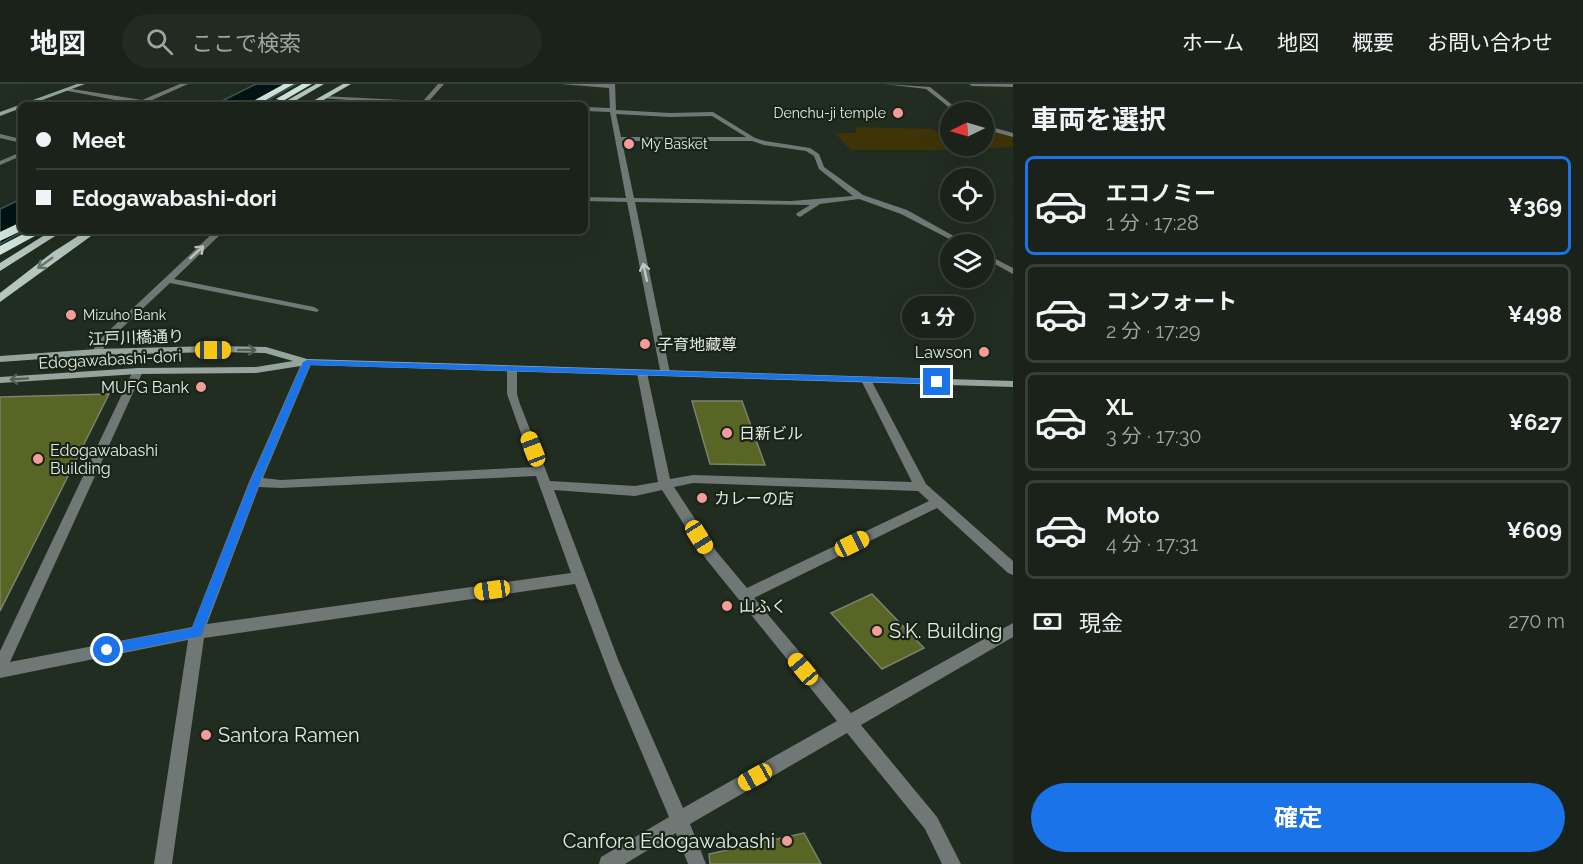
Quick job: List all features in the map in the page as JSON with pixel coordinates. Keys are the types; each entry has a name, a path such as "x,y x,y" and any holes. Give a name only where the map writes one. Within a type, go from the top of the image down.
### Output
{"highway":[{"path":"256,102 290,84"},
{"path":"275,102 308,84"},
{"path":"0,237 18,228"},
{"path":"0,251 32,234"}],"main road":[{"path":"288,102 321,84"},
{"path":"315,102 348,84"},
{"path":"0,268 53,234"},
{"path":"0,299 41,266 89,234"}],"street":[{"path":"33,102 82,84"},
{"path":"66,90 143,102 185,84"},
{"path":"427,102 441,84"},
{"path":"564,84 612,85 613,111 629,199 665,373"},
{"path":"972,84 1013,85"},
{"path":"888,85 927,86 946,102"},
{"path":"888,85 894,94"},
{"path":"322,98 391,102"},
{"path":"0,114 18,107"},
{"path":"588,109 670,115 713,114 753,139 764,143 808,149 818,155 821,168 860,197 904,212 945,234"},
{"path":"994,130 1013,135"},
{"path":"0,136 18,140"},
{"path":"618,139 753,139"},
{"path":"0,163 18,155"},
{"path":"588,199 818,202 860,197"},
{"path":"800,215 818,202"},
{"path":"97,352 102,342 217,234"},
{"path":"994,261 1013,271"},
{"path":"167,280 314,310"},
{"name":"江戸川橋通り","path":"0,359 97,352 266,350 307,362"},
{"path":"163,864 197,632 255,482 307,362"},
{"name":"Edogawabashi-dori","path":"0,380 138,371 256,370 307,362 1013,384"},
{"path":"512,369 512,394 579,578 612,663 680,819 697,864"},
{"path":"0,669 138,371"},
{"path":"642,373 665,484 711,555 931,823 952,864"},
{"path":"866,380 921,487 1013,569"},
{"path":"255,482 281,484 543,478 635,491 693,479 921,487"},
{"path":"744,596 937,503"},
{"path":"0,669 197,632 579,578"},
{"path":"608,864 680,819 1013,629"}],"shaded area":[{"path":"256,84 296,84 264,102 220,102"},
{"path":"855,127 933,129 940,132 940,150 851,150 835,133 857,133"},
{"path":"994,132 1013,137 1013,147 994,148"},
{"path":"18,200 18,234 0,244 0,209"}],"building":[{"name":"Edogawabashi Building","path":"109,394 46,520 0,611 0,397"},
{"name":"日新ビル","path":"692,401 742,401 765,465 710,464"},
{"name":"S.K. Building","path":"872,594 924,648 882,669 831,613"},
{"name":"Canfora Edogawabashi","path":"804,833 821,864 710,864 709,854"}],"place":[{"name":"Denchu-ji temple","path":"898,113"},
{"name":"My Basket","path":"629,144"},
{"name":"Mizuho Bank","path":"71,315"},
{"name":"子育地藏尊","path":"645,344"},
{"name":"Lawson","path":"984,352"},
{"name":"MUFG Bank","path":"201,387"},
{"name":"日新ビル","path":"727,433"},
{"name":"Edogawabashi Building","path":"38,459"},
{"name":"カレーの店","path":"702,498"},
{"name":"山ふく","path":"727,606"},
{"name":"S.K. Building","path":"877,631"},
{"name":"Santora Ramen","path":"206,735"},
{"name":"Canfora Edogawabashi","path":"787,841"}],"route":[{"path":"107,650 197,632 255,482 307,362 937,382"}]}
